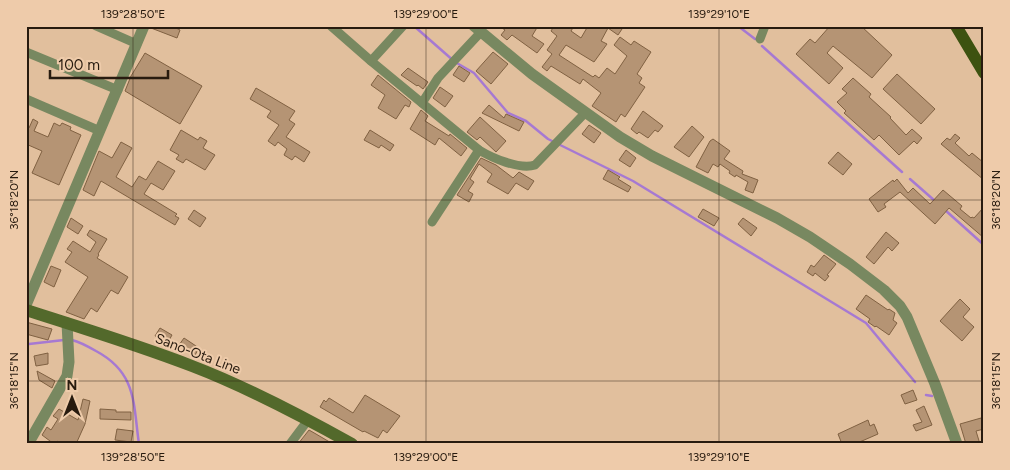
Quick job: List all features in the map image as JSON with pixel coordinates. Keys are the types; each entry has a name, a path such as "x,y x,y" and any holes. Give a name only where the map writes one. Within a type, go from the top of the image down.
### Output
{"main road":[{"path":"956,26 984,73"},
{"name":"Sano-Ota Line","path":"26,310 67,327 192,366 238,385 352,444"}],"street":[{"path":"96,26 137,44"},
{"path":"26,305 144,26"},
{"path":"332,26 371,61 479,150 493,158 528,167 535,165 585,113"},
{"path":"371,61 404,26"},
{"path":"760,39 766,26"},
{"path":"422,103 438,78 478,29 532,74 620,137 652,156 810,237 884,290 907,317 929,368 957,444"},
{"path":"26,52 118,90"},
{"path":"26,99 100,131"},
{"path":"432,222 479,150"},
{"path":"28,444 67,376 69,362 67,327"},
{"path":"290,444 308,420"}],"building":[{"path":"151,26 172,26 180,30 177,38 151,28"},
{"path":"499,26 538,26 532,36 544,44 537,53 512,35 507,40 501,35 505,30"},
{"path":"554,26 574,26 571,31 581,38 588,26 618,26 622,29 618,35 608,28 601,41 607,44 594,62 566,45 559,55 593,77 595,75 599,78 607,68 615,74 627,56 614,45 620,37 631,45 634,41 651,52 637,74 642,78 639,83 645,87 625,117 621,114 616,122 592,106 601,93 583,79 580,84 551,66 547,71 542,67 552,54 547,50 557,36 551,31"},
{"path":"830,26 861,26 892,55 872,78 833,46 827,53 843,68 829,84 796,54 810,39 815,43"},
{"path":"493,52 508,64 491,84 476,71"},
{"path":"145,53 202,86 180,124 125,91 131,76"},
{"path":"459,66 470,73 464,82 453,75"},
{"path":"408,68 428,82 423,89 401,75"},
{"path":"897,74 935,109 921,124 883,89"},
{"path":"378,75 411,102 409,107 405,105 396,119 378,108 385,95 371,85"},
{"path":"853,78 871,94 869,97 891,117 906,135 912,129 922,138 917,144 914,141 899,155 879,135 874,140 844,113 846,111 837,102 847,93 842,89"},
{"path":"440,87 453,96 445,107 433,98"},
{"path":"256,88 295,111 289,120 295,124 286,137 310,152 304,162 295,156 292,160 284,155 287,149 278,142 275,146 268,141 279,125 267,117 271,111 250,99"},
{"path":"489,105 504,118 506,114 524,122 519,131 482,113"},
{"path":"421,110 428,116 425,121 449,136 450,134 467,148 461,156 439,138 435,145 410,129"},
{"path":"643,111 663,126 658,132 655,130 648,138 639,132 637,134 631,129"},
{"path":"480,117 506,141 496,152 480,137 477,140 467,132"},
{"path":"33,119 38,122 34,131 48,137 54,123 60,126 62,123 71,127 70,130 81,135 59,185 32,173 42,151 26,144 26,127 29,128"},
{"path":"589,125 601,133 594,143 582,134"},
{"path":"692,126 704,137 689,157 674,147"},
{"path":"181,130 198,140 200,137 207,141 203,148 215,155 205,170 186,159 183,163 176,159 179,155 170,150"},
{"path":"370,130 394,145 390,151 381,145 379,148 364,140"},
{"path":"955,134 960,138 955,143 969,156 972,153 984,163 984,180 941,144 947,138 950,140"},
{"path":"713,139 730,151 724,159 743,171 742,174 758,180 753,193 745,190 748,182 736,175 735,177 720,164 718,167 713,164 708,173 696,167 710,141"},
{"path":"121,142 132,148 116,177 132,187 139,176 146,180 158,161 175,171 163,190 151,183 144,194 177,214 175,216 179,218 175,225 101,181 94,196 83,190 99,151 112,158"},
{"path":"626,150 636,158 630,167 619,160"},
{"path":"838,152 852,164 843,175 828,163"},
{"path":"481,158 496,165 513,178 519,172 534,181 528,190 516,183 508,194 487,182 492,174 479,164 470,179 474,182 468,191 473,194 469,202 457,195"},
{"path":"608,170 620,177 618,179 631,187 628,192 603,179"},
{"path":"897,179 908,193 913,188 930,204 943,190 962,206 960,209 971,218 974,218 984,207 984,238 949,208 935,224 900,192 884,204 886,207 878,212 869,199 893,180 894,182"},
{"path":"703,209 719,218 714,226 698,217"},
{"path":"194,210 206,218 200,227 188,219"},
{"path":"71,218 83,226 78,234 67,227"},
{"path":"743,218 757,228 751,236 738,224"},
{"path":"90,230 107,239 97,258 128,277 118,294 111,290 97,312 91,308 84,319 66,312 88,277 65,262 72,252 67,249 73,241 90,252 96,242 87,235"},
{"path":"886,232 899,243 892,251 888,247 874,264 866,257"},
{"path":"824,255 836,264 827,275 829,276 825,281 815,273 813,276 807,272 811,265 814,267"},
{"path":"51,266 61,270 54,287 44,282"},
{"path":"866,295 895,313 893,320 897,323 889,335 868,322 870,319 856,309"},
{"path":"960,299 970,309 963,317 974,327 962,341 940,321"},
{"path":"26,322 52,329 48,340 26,334"},
{"path":"160,328 172,335 167,344 155,336"},
{"path":"184,338 199,348 195,355 179,345"},
{"path":"48,353 48,364 36,366 34,356"},
{"path":"37,371 55,381 52,388 39,380"},
{"path":"913,390 917,400 905,404 901,395"},
{"path":"365,395 400,416 387,433 383,430 378,438 363,432 320,407 324,400 326,402 329,398 353,413"},
{"path":"83,399 90,401 85,424 76,444 61,444 57,441 54,444 42,435 47,427 51,430 58,419 53,416 59,409 78,420"},
{"path":"924,406 932,425 916,431 913,425 922,422 916,410"},
{"path":"100,409 131,412 131,420 100,419"},
{"path":"981,418 984,429 976,431 980,444 966,444 960,424"},
{"path":"868,420 870,426 874,424 878,434 855,444 842,444 838,434"},
{"path":"117,429 133,431 131,442 115,440"},
{"path":"309,430 316,434 333,444 298,444"}],"waterway":[{"path":"414,26 455,62 474,73 508,113 526,121 548,139 633,181 866,323 915,382"},
{"path":"738,26 755,39"},
{"path":"762,46 902,172"},
{"path":"910,179 935,201"},
{"path":"945,210 984,245"},
{"path":"26,342 29,344 64,340"},
{"path":"72,340 87,346 109,360 126,379 134,402 139,444"},
{"path":"926,395 932,396"}]}
